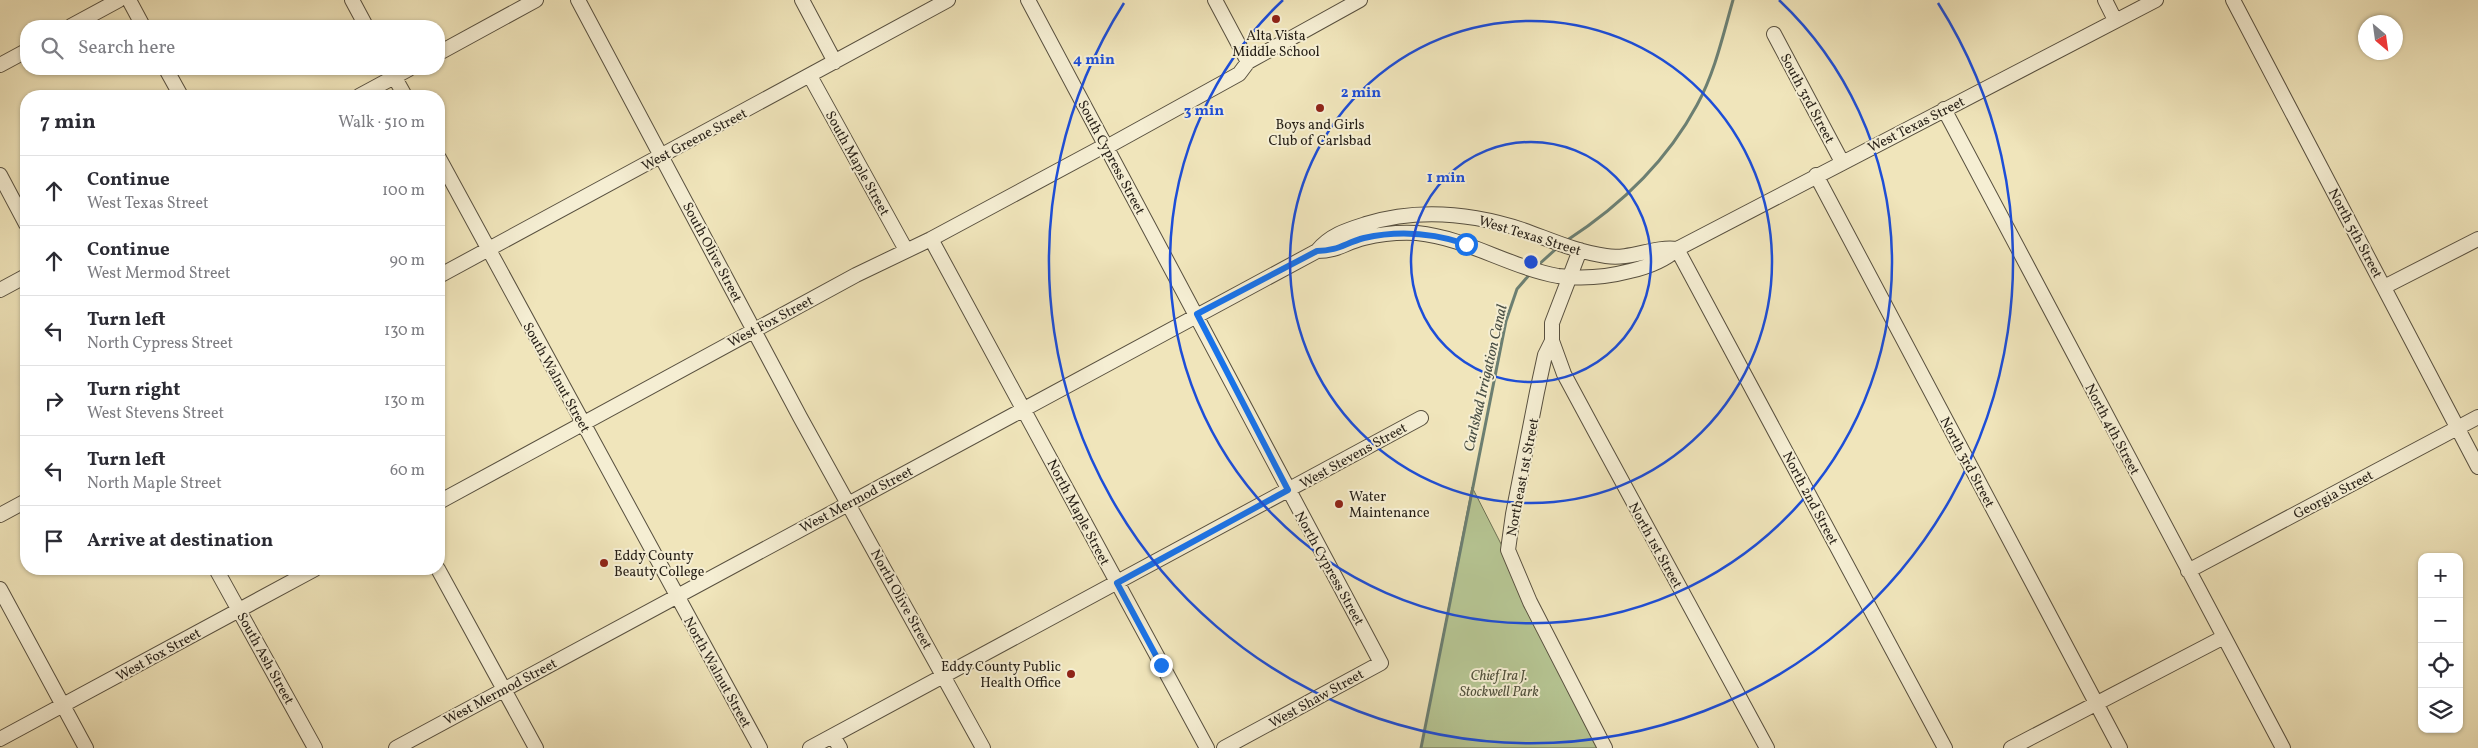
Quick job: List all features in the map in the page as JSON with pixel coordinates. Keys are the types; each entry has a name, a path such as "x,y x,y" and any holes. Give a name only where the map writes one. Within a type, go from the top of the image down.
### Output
{"street":[{"path":"82,20 119,0"},
{"path":"129,0 140,20"},
{"path":"352,0 363,20"},
{"path":"445,50 536,0"},
{"name":"South Olive Street","path":"578,0 754,330 849,503"},
{"path":"802,0 835,62"},
{"name":"West Greene Street","path":"445,273 948,0"},
{"name":"South Cypress Street","path":"1028,0 1105,147 1197,314"},
{"path":"1215,0 1248,62"},
{"name":"West Fox Street","path":"445,499 754,330 906,250 931,239 1239,74 1248,62 1360,0"},
{"path":"2105,0 2115,20"},
{"name":"West Texas Street","path":"1317,251 1332,251 1348,243 1377,236 1414,233 1453,240 1521,265 1564,276 1606,276 1635,270 1669,256 1677,248 2156,0"},
{"name":"North 5th Street","path":"2233,0 2478,467"},
{"name":"South 3rd Street","path":"1774,34 1842,162"},
{"path":"0,65 20,54"},
{"path":"169,75 178,90"},
{"path":"368,90 389,75"},
{"path":"393,75 402,90"},
{"name":"South Maple Street","path":"810,76 906,250"},
{"name":"North 4th Street","path":"1944,109 2188,571 2284,748"},
{"name":"South Walnut Street","path":"445,169 677,596"},
{"path":"0,175 20,213"},
{"name":"North 3rd Street","path":"1816,175 2120,748"},
{"name":"West Texas Street","path":"1317,251 1327,239 1357,227 1386,219 1429,214 1448,214 1492,222 1580,250 1616,257 1643,254 1665,247 1677,248"},
{"path":"2384,287 2478,238"},
{"path":"931,239 1024,408"},
{"name":"North 2nd Street","path":"1677,248 1945,748"},
{"name":"Northeast 1st Street","path":"1580,250 1564,276 1552,323 1552,340 1545,355 1537,392 1513,514 1508,550 1530,602 1605,748"},
{"name":"West Mermod Street","path":"396,748 1197,314 1317,251"},
{"path":"0,290 20,279"},
{"name":"North Cypress Street","path":"1197,314 1288,490 1381,662"},
{"name":"North 1st Street","path":"1552,340 1564,374 1766,748"},
{"name":"North Maple Street","path":"1024,408 1206,748"},
{"name":"Georgia Street","path":"2188,571 2478,417"},
{"name":"West Stevens Street","path":"810,748 836,742 943,675 1421,418"},
{"name":"North Olive Street","path":"849,503 983,748"},
{"path":"0,515 20,504"},
{"name":"South Ash Street","path":"219,575 315,748"},
{"name":"West Fox Street","path":"0,739 304,575"},
{"path":"441,575 536,748"},
{"path":"0,589 86,748"},
{"name":"North Walnut Street","path":"677,596 760,748"},
{"path":"2011,748 2224,637"},
{"name":"West Shaw Street","path":"1224,748 1381,662"}],"green space":[{"name":"Chief Ira J. Stockwell Park","path":"1472,487 1605,748 1421,748"}],"waterway":[{"name":"Carlsbad Irrigation Canal","path":"1566,241 1605,213 1640,181 1657,163 1685,125 1709,80 1733,0"},
{"name":"Carlsbad Irrigation Canal","path":"1536,267 1557,248"},
{"name":"Carlsbad Irrigation Canal","path":"1421,748 1506,321 1517,289 1530,274"}],"place":[{"name":"Alta Vista Middle School","path":"1276,19"},
{"name":"Boys and Girls Club of Carlsbad","path":"1320,108"},
{"name":"Water Maintenance","path":"1339,504"},
{"name":"Eddy County Beauty College","path":"604,563"},
{"name":"Eddy County Public Health Office","path":"1071,674"}],"route":[{"path":"1161,665 1117,583 1288,490 1197,314 1317,251 1332,251 1363,238 1414,233 1438,236 1466,244"}]}
